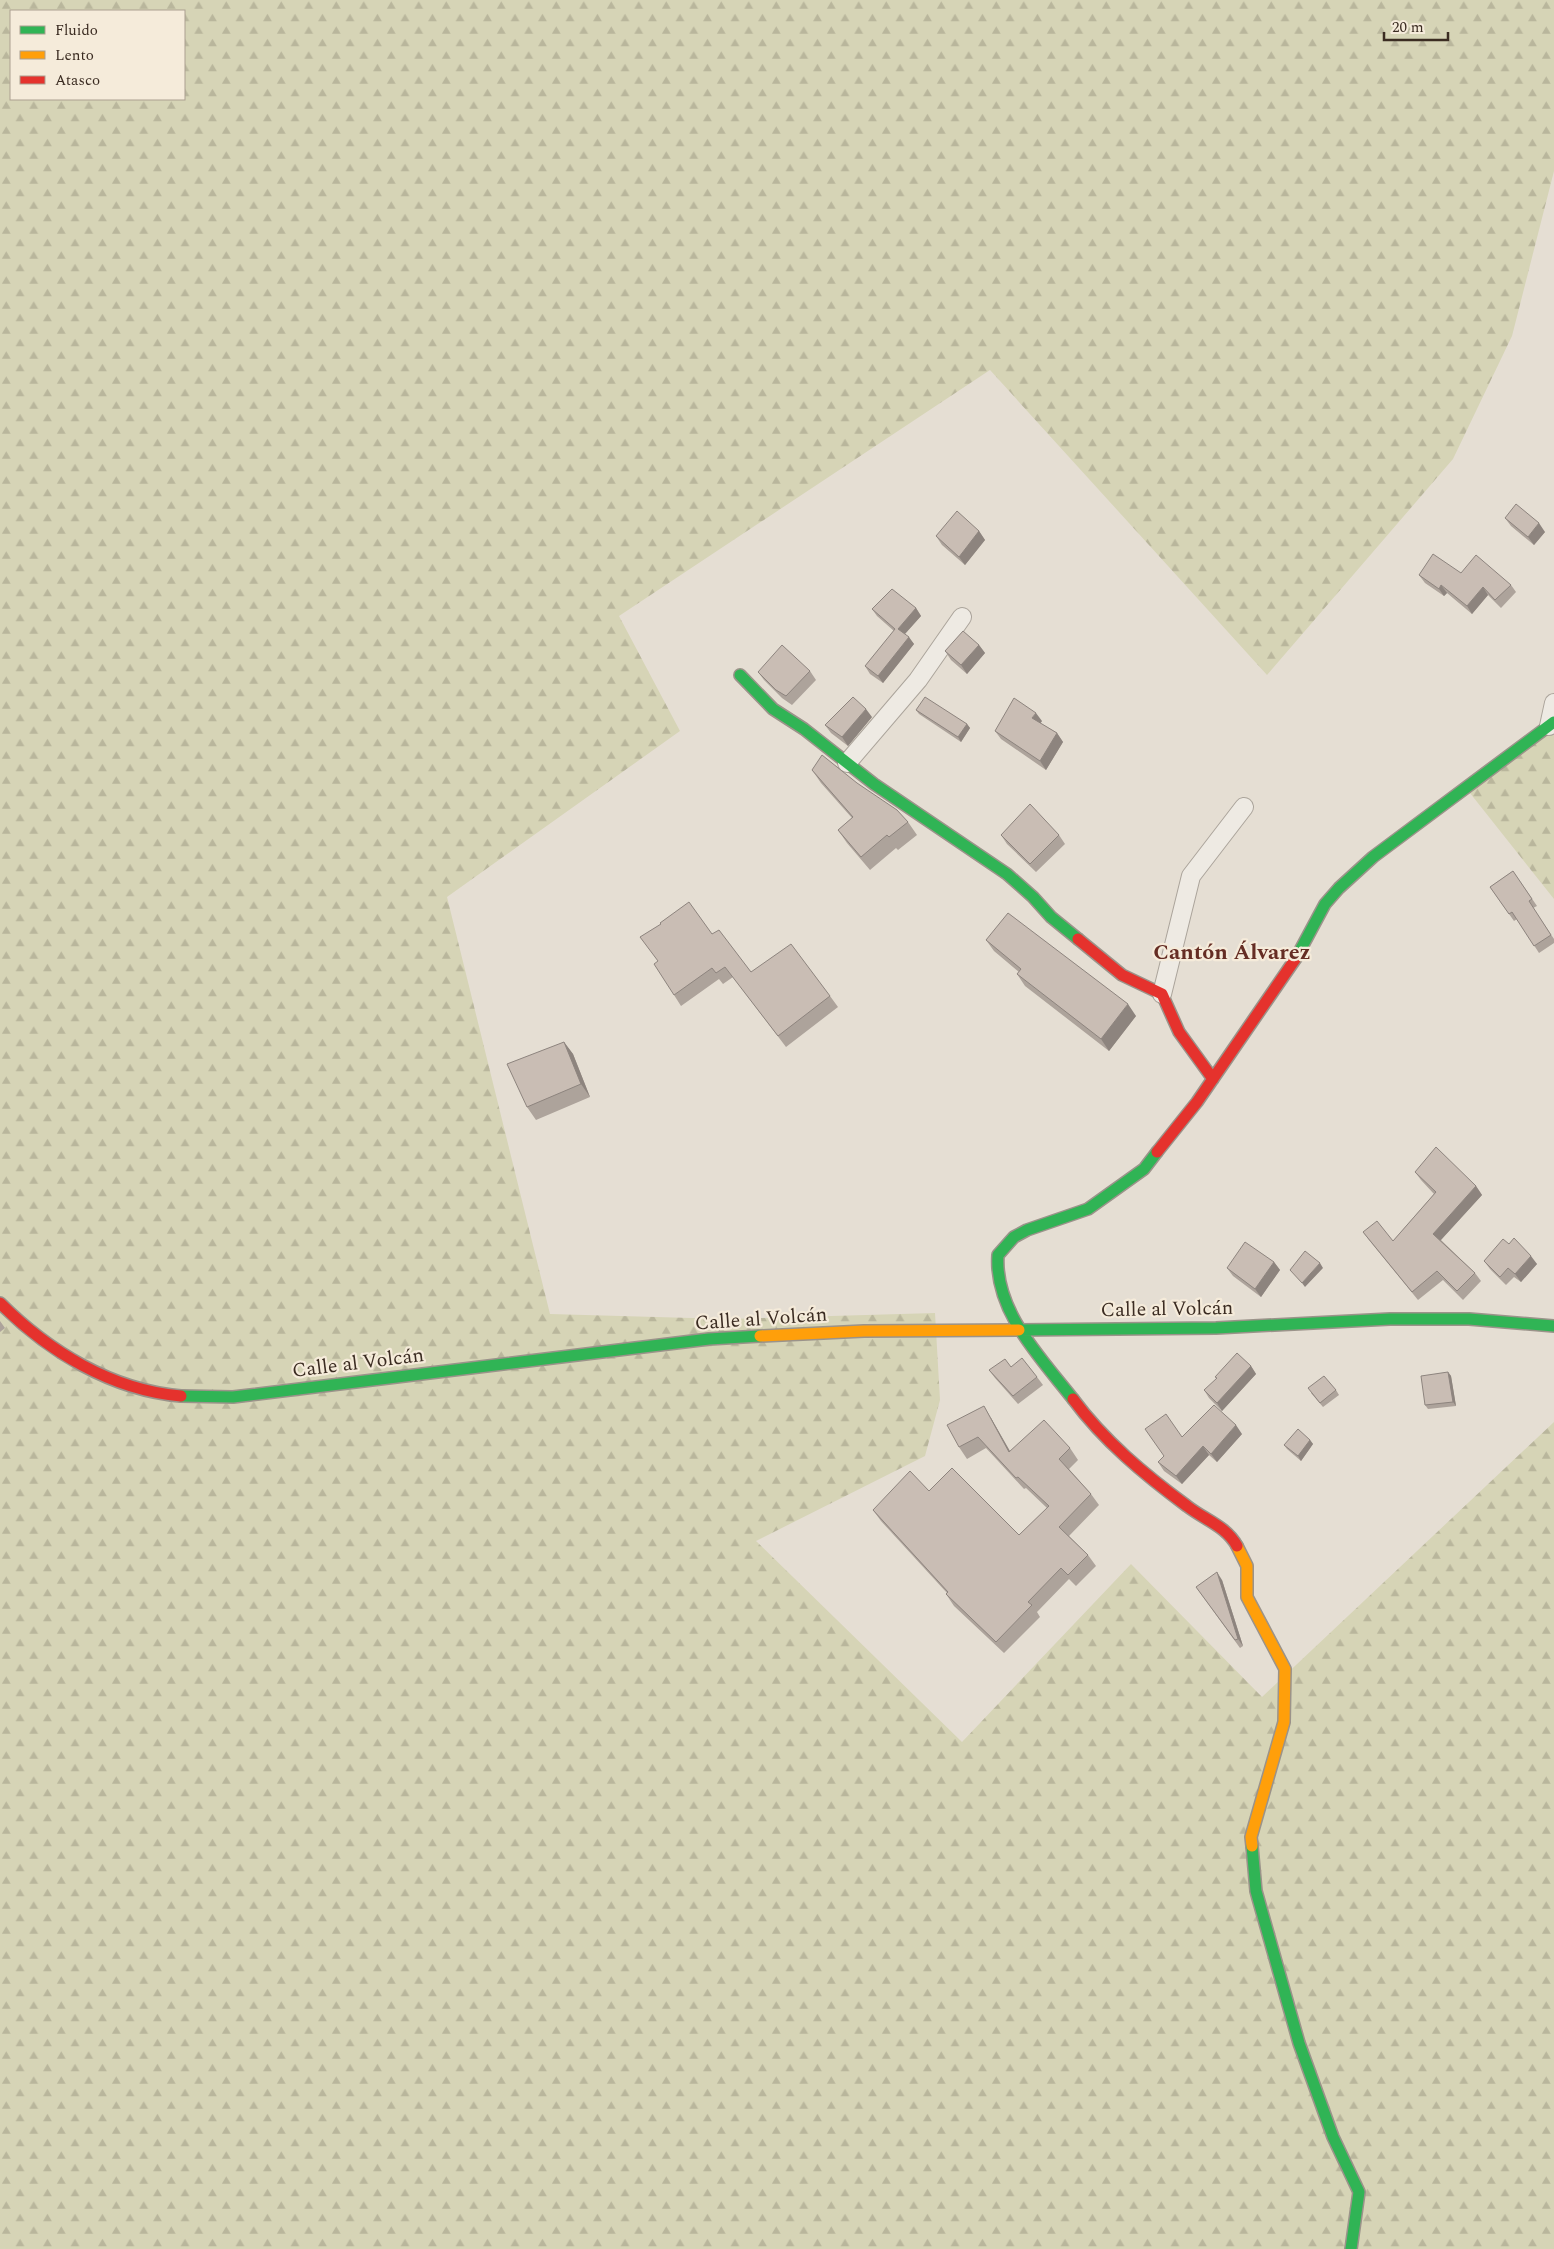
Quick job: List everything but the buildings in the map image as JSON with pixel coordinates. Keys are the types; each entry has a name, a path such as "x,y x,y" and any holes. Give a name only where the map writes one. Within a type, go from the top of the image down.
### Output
{"street":[{"path":"847,763 918,680 962,617"},
{"path":"740,675 772,709 804,729 922,818 1007,874 1033,896 1050,917 1122,975 1162,994"},
{"path":"1351,2249 1359,2192 1333,2137 1299,2043 1256,1890 1251,1837 1284,1722 1285,1669 1247,1597 1247,1566 1230,1534 1188,1507 1119,1452 1079,1408 1020,1330 999,1285 998,1255 1014,1237 1027,1230 1088,1209 1144,1169 1161,1144 1197,1102 1213,1079 1292,965 1325,904 1339,888 1373,857 1552,724 1554,703"},
{"path":"1213,1079 1183,1039 1162,994 1191,876 1244,807"},
{"name":"Calle al Volcán","path":"0,1304 35,1336 62,1354 90,1368 133,1386 182,1396 205,1397 233,1397 709,1339 864,1331 1216,1328 1400,1319 1469,1319 1554,1326"}],"green space":[{"path":"0,0 1554,0 1554,171 1512,336 1453,459 1267,675 990,370 619,616 680,731 447,897 550,1314 727,1319 935,1313 940,1400 925,1456 756,1541 962,1742 1131,1564 1262,1697 1554,1422 1554,2249 0,2249"},
{"path":"1554,713 1554,899 1466,788"}],"traffic: fast":[{"path":"740,675 773,709 804,729 874,784 1007,874 1033,897 1051,917 1078,939"},
{"path":"1296,958 1325,904 1339,888 1373,857 1554,722"},
{"path":"1073,1399 1034,1350 1012,1314 999,1276 998,1255 1014,1237 1027,1230 1088,1209 1144,1169 1157,1152"},
{"path":"1019,1330 1216,1328 1390,1319 1469,1319 1554,1326"},
{"path":"181,1396 233,1397 709,1339 760,1336"},
{"path":"1252,1846 1256,1891 1299,2043 1333,2137 1359,2192 1351,2249"}],"traffic: slow":[{"path":"760,1336 864,1331 1019,1330"},
{"path":"1237,1546 1247,1566 1247,1597 1285,1669 1284,1722 1251,1837 1252,1846"}],"traffic: jam":[{"path":"1078,939 1122,975 1162,994 1179,1032 1213,1079"},
{"path":"1157,1152 1197,1102 1296,958"},
{"path":"0,1303 39,1337 82,1365 130,1386 181,1396"},
{"path":"1073,1399 1098,1429 1126,1457 1171,1494 1221,1528 1237,1546"}],"district":[{"name":"Cantón Álvarez","path":"1232,952"}]}
